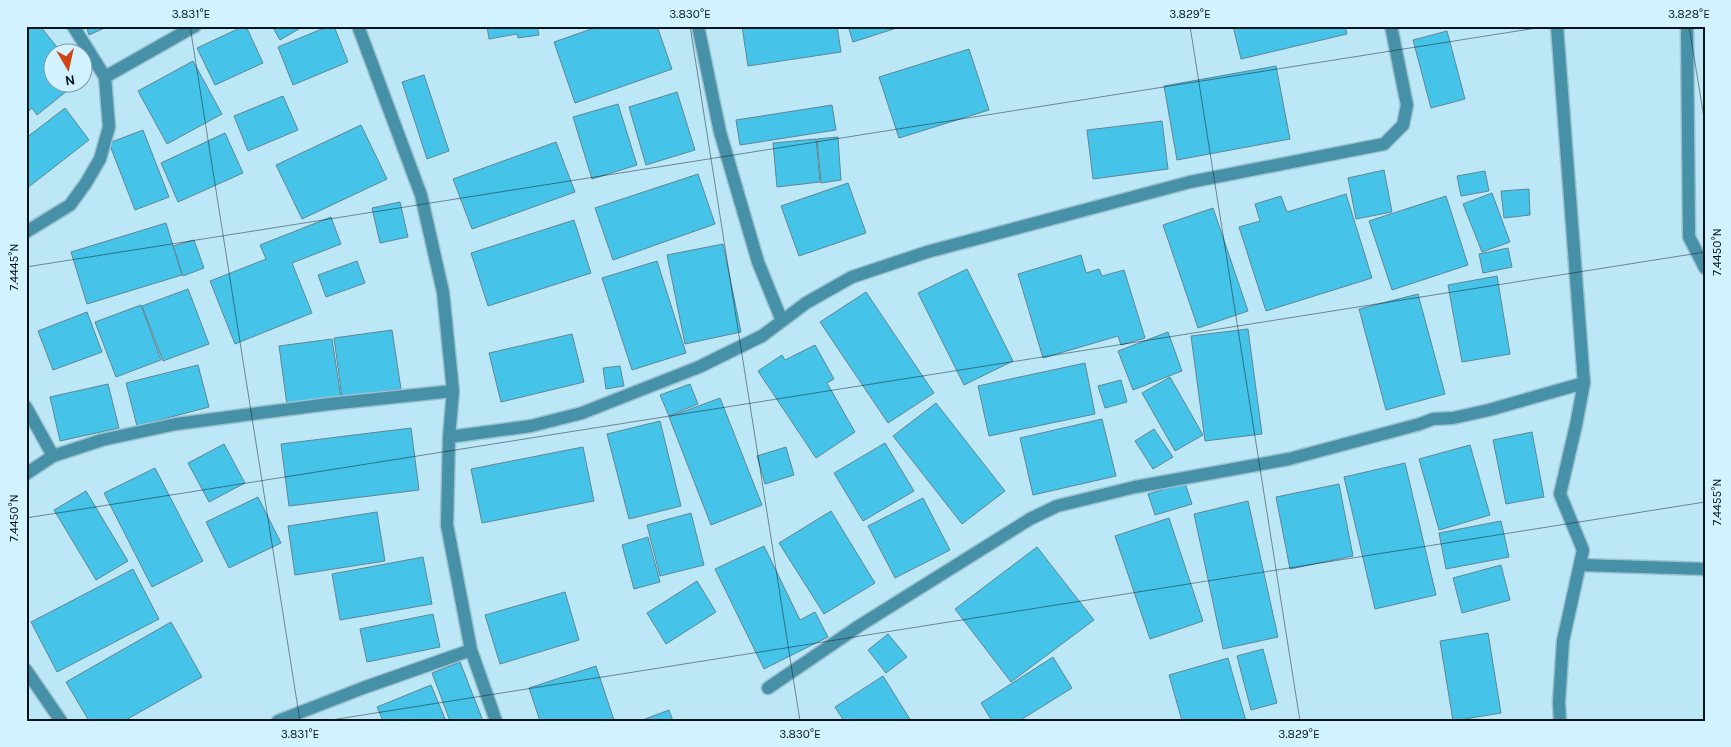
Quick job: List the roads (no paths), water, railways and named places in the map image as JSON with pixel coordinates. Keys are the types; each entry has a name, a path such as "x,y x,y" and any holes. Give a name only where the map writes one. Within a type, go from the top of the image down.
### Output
{"street":[{"path":"26,232 70,204 86,183 100,159 109,127 105,77 73,26"},
{"path":"105,77 196,26"},
{"path":"358,26 422,195 443,292 453,391 449,437 447,525 471,650 496,721"},
{"path":"698,26 720,132 758,262 782,321"},
{"path":"449,437 531,426 582,413 698,367 762,336 806,303 852,277 927,252 1190,182 1384,144 1403,125 1407,105 1391,26"},
{"path":"1557,26 1584,383 1560,494 1583,550 1563,641 1559,702 1560,721"},
{"path":"1687,26 1689,237 1705,268"},
{"path":"768,688 859,626 1030,519 1057,506 1135,487 1289,459 1433,419 1454,418 1489,410 1584,383"},
{"path":"26,474 53,456 102,440 176,424 329,404 453,391"},
{"path":"26,408 53,456"},
{"path":"1580,565 1705,570"},
{"path":"278,721 363,688 471,650"},
{"path":"26,670 61,721"}]}
